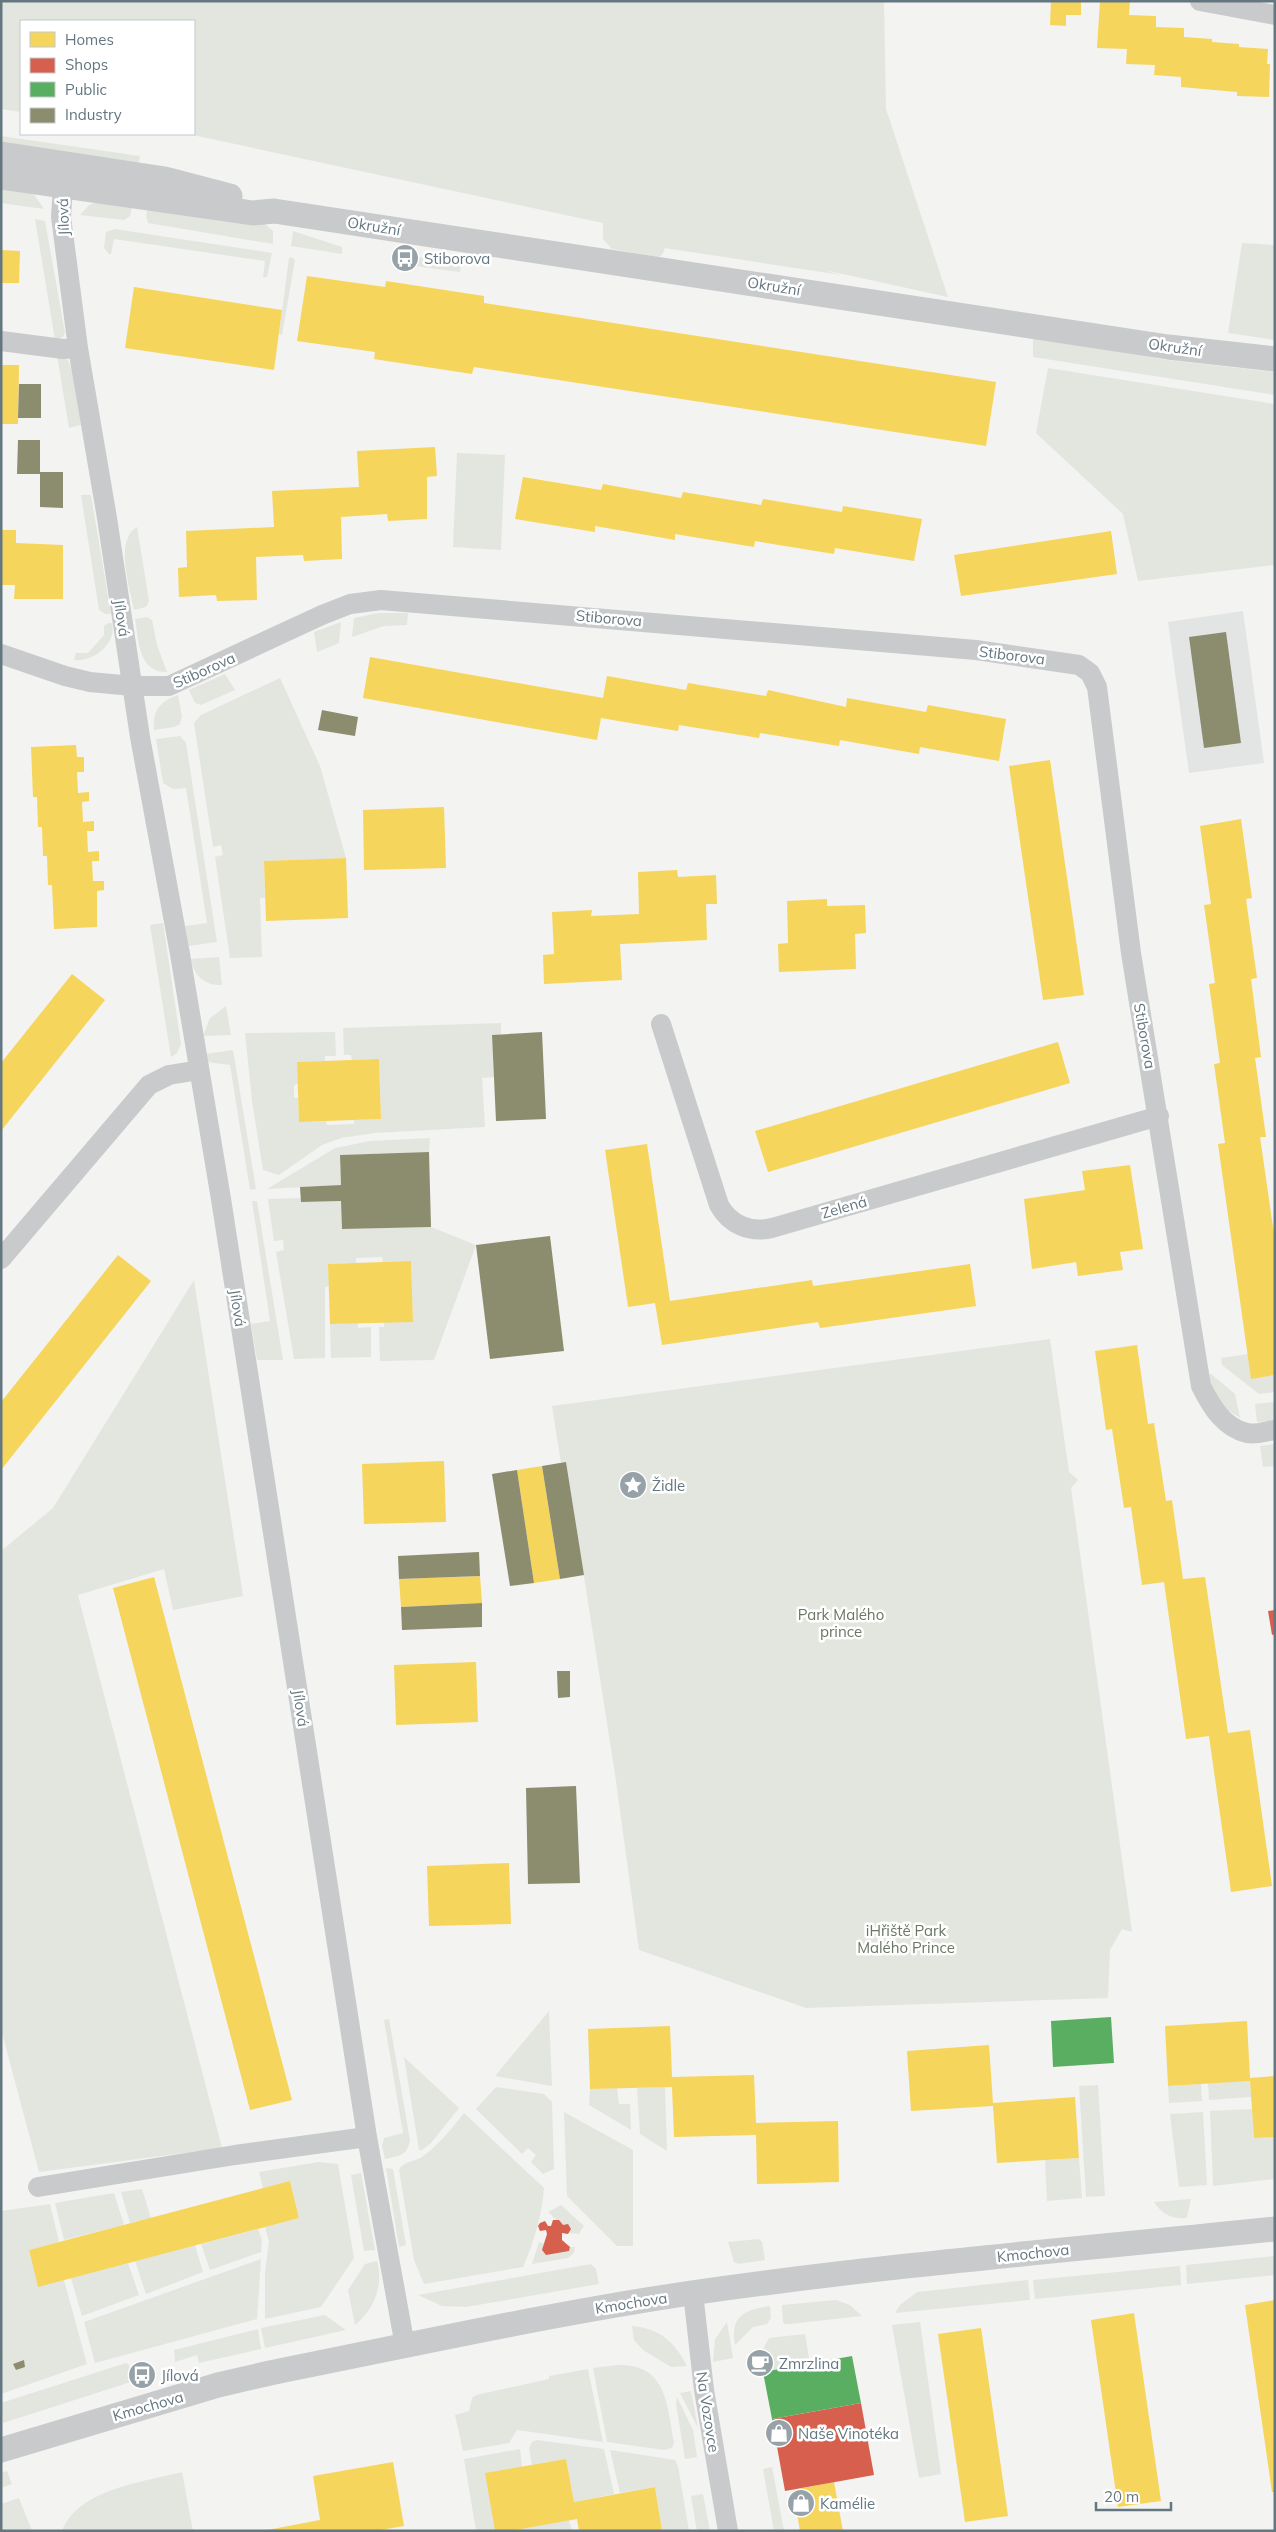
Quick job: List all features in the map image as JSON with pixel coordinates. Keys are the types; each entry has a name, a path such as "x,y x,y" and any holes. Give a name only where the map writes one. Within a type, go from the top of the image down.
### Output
{"street":[{"path":"1200,1 1275,15"},
{"name":"Okružní","path":"1,154 64,174 253,213 274,211 1168,347 1275,359"},
{"name":"Okružní","path":"1,176 64,174"},
{"name":"Jílová","path":"64,174 61,216 62,237 78,348 132,686 200,1070 287,1612 367,2137 406,2346"},
{"path":"1,341 63,349 78,348"},
{"name":"Stiborova","path":"1,654 66,676 99,683 156,687 178,683 322,615 364,601 400,601 976,650 1079,665 1090,674 1097,687 1131,953 1202,1386 1210,1406 1223,1420 1248,1433 1275,1430"},
{"name":"Zelená","path":"661,1024 719,1205 731,1221 752,1229 772,1228 1159,1116"},
{"path":"1,1259 149,1085 169,1075 200,1070"},
{"path":"38,2187 235,2155 367,2137"},
{"name":"Kmochova","path":"1,2450 218,2385 611,2305 693,2293 963,2260 1275,2229"},
{"name":"Na Vozovce","path":"693,2293 703,2380 728,2531"}],"shaded area":[{"path":"1243,611 1264,763 1189,773 1168,622"}],"green space":[{"path":"1,1 884,1 886,109 948,297 824,270 841,275 665,248 662,255 658,257 612,249 603,239 603,223 193,135 195,135 195,20 20,20 20,112 1,109"},
{"path":"1,136 140,156 138,168 1,148"},
{"path":"1,183 33,193 44,209 1,203"},
{"path":"97,202 133,202 130,216 124,220 80,215 89,205"},
{"path":"149,205 264,223 273,231 273,244 148,223 146,215"},
{"path":"35,219 45,221 65,333 63,337 55,340"},
{"path":"115,229 272,253 267,277 263,277 265,261 114,239 111,254 109,254 104,248 106,232"},
{"path":"293,231 342,247 342,254 291,246"},
{"path":"1242,243 1275,245 1275,340 1228,333"},
{"path":"457,254 461,260 460,272 414,266 415,258"},
{"path":"291,257 295,260 282,335 279,334 289,258"},
{"path":"1033,337 1167,360 1275,372 1275,395 1033,357"},
{"path":"57,355 68,360 72,370 81,425 69,428"},
{"path":"1048,368 1275,404 1275,565 1138,581 1123,514 1036,433"},
{"path":"457,453 505,455 501,550 453,547"},
{"path":"81,495 91,495 111,614 105,614 99,610"},
{"path":"137,527 149,601 146,607 134,610 125,565 125,553 126,542 130,533"},
{"path":"378,613 408,613 407,625 384,626 352,637 354,618"},
{"path":"147,617 152,620 157,645 167,672 157,671 150,667 142,654 135,619"},
{"path":"341,622 339,643 317,652 314,632"},
{"path":"112,623 113,631 111,638 102,650 89,658 74,660 76,653 88,653 104,635 104,626"},
{"path":"225,674 235,690 201,705 195,703 189,690"},
{"path":"280,678 320,766 346,858 264,861 265,898 260,898 262,957 230,958 215,857 223,855 221,845 213,847 194,723 201,715"},
{"path":"178,695 182,717 180,724 174,727 154,730 154,717 158,708 166,700"},
{"path":"180,736 186,743 217,942 188,946 185,926 207,923 186,788 173,789 163,783 156,739"},
{"path":"163,923 181,1044 177,1053 171,1057 150,925"},
{"path":"219,957 222,985 210,984 197,975 191,959"},
{"path":"226,1006 231,1035 203,1036 210,1018"},
{"path":"501,1023 501,1035 492,1035 494,1077 482,1078 485,1127 375,1133 341,1138 322,1145 279,1175 263,1170 252,1101 245,1033 335,1032 336,1056 325,1056 325,1061 297,1062 298,1084 294,1085 294,1098 298,1098 299,1122 326,1121 327,1125 354,1124 354,1120 381,1119 379,1059 352,1060 351,1055 344,1055 343,1028"},
{"path":"233,1050 256,1189 250,1190 230,1065 207,1062 206,1054"},
{"path":"430,1138 429,1152 340,1155 341,1185 267,1189 335,1148 370,1141"},
{"path":"301,1198 301,1202 341,1201 342,1229 431,1227 476,1245 434,1360 380,1361 379,1327 384,1327 384,1322 413,1321 411,1261 383,1262 382,1257 356,1258 356,1263 328,1264 329,1286 325,1287 325,1358 294,1359 276,1252 284,1250 283,1240 274,1241 268,1199"},
{"path":"252,1201 257,1201 283,1360 257,1360 251,1324 270,1321"},
{"path":"194,1280 243,1596 173,1610 164,1569 78,1595 222,2148 39,2172 1,2029 1,1551 53,1508"},
{"path":"358,1323 358,1328 371,1327 371,1357 331,1358 330,1324"},
{"name":"Park Malého prince","path":"1050,1339 1069,1472 1078,1480 1071,1488 1132,1932 1122,1929 1110,1950 1108,1998 806,2008 639,1950 615,1774 568,1475 566,1463 561,1463 552,1406"},
{"path":"1248,1354 1251,1378 1275,1375 1275,1392 1259,1394 1222,1365 1221,1358"},
{"path":"1211,1374 1235,1394 1240,1418 1222,1406 1206,1375"},
{"path":"1275,1402 1275,1421 1257,1422 1255,1404"},
{"path":"1275,1444 1275,1466 1263,1467 1260,1446"},
{"path":"549,2011 552,2086 495,2076"},
{"path":"389,2019 410,2140 405,2152 385,2159 382,2146 384,2138 403,2133 384,2020"},
{"path":"404,2057 459,2108 431,2143 422,2150 419,2150"},
{"path":"1250,2081 1251,2097 1209,2100 1208,2083"},
{"path":"1201,2084 1202,2101 1169,2103 1168,2086"},
{"path":"1098,2085 1105,2196 1086,2197 1079,2086"},
{"path":"496,2087 544,2094 552,2102 554,2169 543,2174 531,2162 536,2155 528,2148 522,2154 476,2109"},
{"path":"665,2087 667,2151 640,2134 637,2088"},
{"path":"617,2088 619,2104 630,2104 631,2130 589,2105 590,2089"},
{"path":"1252,2109 1254,2138 1275,2137 1275,2179 1213,2186 1210,2111"},
{"path":"564,2112 633,2150 633,2246 617,2246 567,2196"},
{"path":"1203,2112 1207,2185 1179,2187 1170,2114"},
{"path":"464,2113 544,2188 539,2218 523,2267 424,2284 414,2260 399,2170 406,2163 419,2159 434,2147"},
{"path":"1079,2158 1082,2198 1047,2201 1045,2160"},
{"path":"319,2162 338,2164 354,2258 321,2307 265,2319 265,2272 269,2242 265,2227 299,2218 290,2181 263,2189 259,2172"},
{"path":"386,2168 393,2169 406,2245 399,2247"},
{"path":"361,2173 375,2250 364,2251 351,2175"},
{"path":"142,2189 151,2218 130,2223 121,2192"},
{"path":"114,2193 124,2225 64,2240 55,2203"},
{"path":"1191,2199 1187,2218 1177,2218 1168,2215 1154,2202"},
{"path":"50,2204 59,2242 29,2250 38,2286 64,2280 87,2364 1,2394 1,2211"},
{"path":"561,2205 584,2226 579,2234 570,2233 548,2212"},
{"path":"258,2229 262,2240 261,2252 210,2270 201,2244"},
{"path":"759,2239 762,2242 765,2260 738,2264 734,2262 728,2242"},
{"path":"539,2242 569,2251 570,2247 575,2247 574,2253 568,2258 532,2264"},
{"path":"195,2245 203,2272 146,2294 135,2261"},
{"path":"1275,2256 1275,2275 1187,2284 1186,2265"},
{"path":"261,2259 257,2319 95,2363 84,2322"},
{"path":"377,2261 379,2279 376,2296 362,2319 355,2325 348,2290 365,2264"},
{"path":"128,2263 139,2295 82,2316 71,2278"},
{"path":"591,2264 596,2269 599,2284 466,2307 442,2306 418,2295"},
{"path":"1180,2266 1181,2285 1035,2299 1033,2280"},
{"path":"1028,2280 1030,2300 895,2313 900,2305 917,2292"},
{"path":"836,2300 850,2305 862,2316 784,2324 782,2305"},
{"path":"770,2306 771,2318 767,2324 753,2327 735,2345 735,2327 741,2316 746,2312"},
{"path":"325,2315 346,2330 265,2348 261,2328"},
{"path":"727,2322 733,2358 713,2362 715,2339"},
{"path":"920,2322 941,2474 919,2478 892,2325"},
{"path":"632,2326 642,2327 665,2338 677,2350 687,2366 671,2367 643,2350 634,2340"},
{"path":"258,2329 261,2349 199,2363 197,2355 175,2362 174,2350"},
{"path":"805,2334 810,2364 763,2372 759,2357 769,2338"},
{"path":"126,2363 129,2365 134,2381 3,2423 1,2403"},
{"path":"618,2365 646,2371 662,2389 674,2442 672,2448 664,2450 607,2442 593,2368"},
{"path":"588,2369 603,2442 517,2430 509,2443 463,2451 455,2415 469,2411 472,2398 476,2395 549,2379 549,2376"},
{"path":"691,2391 698,2428 680,2393"},
{"path":"677,2397 693,2430 697,2457 685,2459 676,2404"},
{"path":"537,2440 604,2449 614,2494 574,2502 566,2459 532,2465 529,2448 532,2442"},
{"path":"520,2449 522,2467 495,2531 476,2531 464,2459"},
{"path":"610,2450 675,2460 678,2466 689,2531 662,2531 655,2487 620,2493"},
{"path":"772,2467 784,2531 774,2531 763,2469"},
{"path":"7,2471 12,2484 1,2488 1,2473"},
{"path":"182,2472 193,2531 62,2531 70,2517 82,2505 97,2497 132,2484"},
{"path":"703,2494 710,2531 697,2531 691,2496"},
{"path":"19,2498 32,2531 1,2531 1,2504"},
{"path":"569,2520 572,2531 510,2531"}],"building: Homes":[{"path":"1051,1 1081,1 1081,15 1066,15 1066,26 1050,25"},
{"path":"1100,1 1130,1 1129,15 1156,16 1156,27 1184,28 1184,37 1212,39 1212,42 1239,44 1239,47 1268,49 1267,64 1270,64 1269,97 1237,96 1237,92 1181,87 1181,77 1154,75 1155,65 1126,64 1127,49 1097,48"},
{"path":"1,250 20,251 19,283 1,283"},
{"path":"307,276 385,287 386,281 484,296 484,303 996,382 986,446 474,367 472,374 374,359 375,352 297,341"},
{"path":"134,287 282,310 274,370 125,348"},
{"path":"1,365 19,365 18,424 1,424"},
{"path":"435,447 437,476 427,477 427,519 388,521 387,514 341,517 342,559 304,561 303,555 256,557 257,600 217,601 216,595 179,597 178,568 187,567 186,531 274,527 272,491 359,487 357,451"},
{"path":"523,477 601,490 603,484 681,498 683,492 761,505 763,499 842,512 843,506 922,519 914,561 835,548 834,554 755,541 754,547 675,534 675,540 595,526 595,532 515,519"},
{"path":"1,530 16,530 16,543 63,545 63,599 14,599 15,585 1,585"},
{"path":"1111,531 1117,574 961,596 954,555"},
{"path":"370,657 603,698 607,676 686,690 688,683 766,696 768,690 846,707 847,698 926,712 928,705 1006,719 999,761 920,747 919,754 840,740 839,746 760,733 759,738 679,725 678,731 601,718 597,740 363,698"},
{"path":"76,745 77,757 84,757 84,772 77,772 78,793 89,792 89,801 82,802 83,822 94,821 94,831 87,831 88,852 99,851 99,861 92,861 93,881 104,881 104,890 97,891 97,927 54,929 52,885 48,885 47,856 43,856 42,827 38,827 37,797 33,797 31,747"},
{"path":"1050,760 1084,995 1043,1000 1009,766"},
{"path":"444,807 446,868 364,870 363,810"},
{"path":"1241,819 1252,898 1246,899 1257,978 1251,979 1261,1057 1255,1058 1266,1137 1260,1137 1275,1241 1275,1375 1251,1379 1218,1144 1225,1143 1214,1064 1220,1063 1209,984 1215,983 1204,905 1211,904 1200,826"},
{"path":"346,858 348,918 266,921 264,861"},
{"path":"677,870 678,877 716,875 717,904 706,904 707,940 620,944 622,980 544,984 543,955 554,954 552,912 592,910 591,916 639,914 638,872"},
{"path":"827,899 827,906 865,905 866,933 855,934 856,969 779,972 778,944 788,943 787,901"},
{"path":"72,974 105,1000 1,1131 1,1063"},
{"path":"1058,1042 1070,1083 768,1172 755,1131"},
{"path":"379,1059 381,1119 299,1122 297,1062"},
{"path":"647,1144 670,1301 812,1280 813,1286 970,1264 976,1306 820,1328 818,1322 662,1345 655,1303 628,1307 605,1150"},
{"path":"1130,1165 1143,1249 1120,1252 1123,1270 1078,1276 1076,1262 1032,1269 1024,1199 1085,1190 1082,1171"},
{"path":"118,1255 151,1281 1,1470 1,1402"},
{"path":"411,1261 413,1322 330,1324 328,1264"},
{"path":"1137,1345 1148,1424 1154,1423 1166,1501 1172,1500 1183,1579 1205,1577 1228,1733 1250,1730 1272,1886 1231,1892 1209,1736 1186,1739 1164,1582 1142,1585 1131,1507 1124,1508 1112,1429 1106,1430 1095,1351"},
{"path":"444,1461 446,1522 364,1524 362,1464"},
{"path":"542,1466 560,1579 534,1583 517,1470"},
{"path":"480,1576 482,1603 401,1607 399,1579"},
{"path":"154,1577 292,2100 250,2110 113,1588"},
{"path":"476,1662 478,1722 396,1725 394,1665"},
{"path":"509,1863 511,1924 429,1926 427,1866"},
{"path":"1247,2021 1250,2078 1275,2076 1275,2137 1254,2138 1250,2081 1168,2086 1165,2026"},
{"path":"670,2026 672,2077 754,2075 756,2123 838,2121 839,2182 757,2184 756,2135 674,2137 672,2087 590,2089 588,2029"},
{"path":"989,2045 993,2103 1075,2097 1079,2158 997,2163 993,2106 911,2111 907,2051"},
{"path":"290,2181 299,2218 38,2287 29,2250"},
{"path":"1275,2300 1275,2492 1272,2492 1245,2305"},
{"path":"1134,2313 1161,2501 1118,2507 1091,2320"},
{"path":"981,2328 1008,2516 965,2522 938,2334"},
{"path":"566,2459 574,2502 655,2487 662,2531 579,2531 577,2519 510,2531 495,2531 485,2473"},
{"path":"393,2462 404,2526 375,2531 262,2531 320,2520 313,2476"},
{"path":"834,2482 843,2531 800,2531 793,2490"}],"building: Shops":[{"path":"1275,1610 1275,1634 1272,1635 1268,1611"},
{"path":"553,2220 559,2220 563,2225 568,2224 571,2229 568,2234 562,2233 562,2240 570,2247 569,2251 546,2255 542,2250 547,2234 546,2230 540,2231 538,2226 545,2221 548,2226 551,2226"},
{"name":"Zmrzlina","path":"759,2357 764,2359 765,2365 761,2368 755,2367 755,2361"},
{"path":"861,2403 874,2475 785,2491 772,2419"}],"building: Public":[{"path":"1111,2017 1114,2063 1053,2067 1051,2021"},
{"path":"852,2356 861,2403 772,2419 763,2372"}],"building: Industry":[{"path":"19,384 41,384 41,418 18,418"},
{"path":"18,440 40,440 40,474 17,474"},
{"path":"40,472 63,472 63,508 40,507"},
{"path":"1226,632 1241,743 1204,748 1189,637"},
{"path":"322,710 358,717 355,736 318,730"},
{"path":"542,1032 546,1119 496,1121 492,1035"},
{"path":"429,1152 431,1227 342,1229 341,1201 301,1202 300,1187 341,1185 340,1155"},
{"path":"550,1236 564,1351 490,1359 476,1245"},
{"path":"566,1462 584,1575 560,1579 542,1466"},
{"path":"517,1470 534,1583 510,1586 492,1474"},
{"path":"479,1552 480,1576 399,1579 398,1556"},
{"path":"482,1603 482,1627 402,1630 401,1607"},
{"path":"557,1671 570,1671 570,1697 558,1698"},
{"path":"576,1786 580,1883 528,1884 526,1788"},
{"path":"24,2360 25,2367 16,2370 13,2364"}],"place":[{"name":"Stiborova","path":"405,258"},
{"name":"Židle","path":"633,1485"},
{"name":"Zmrzlina","path":"760,2363"},
{"name":"Jílová","path":"142,2375"},
{"name":"Naše Vinotéka","path":"779,2433"},
{"name":"Kamélie","path":"801,2503"}],"park label":[{"name":"iHřiště Park Malého Prince","path":"906,1938"}]}
